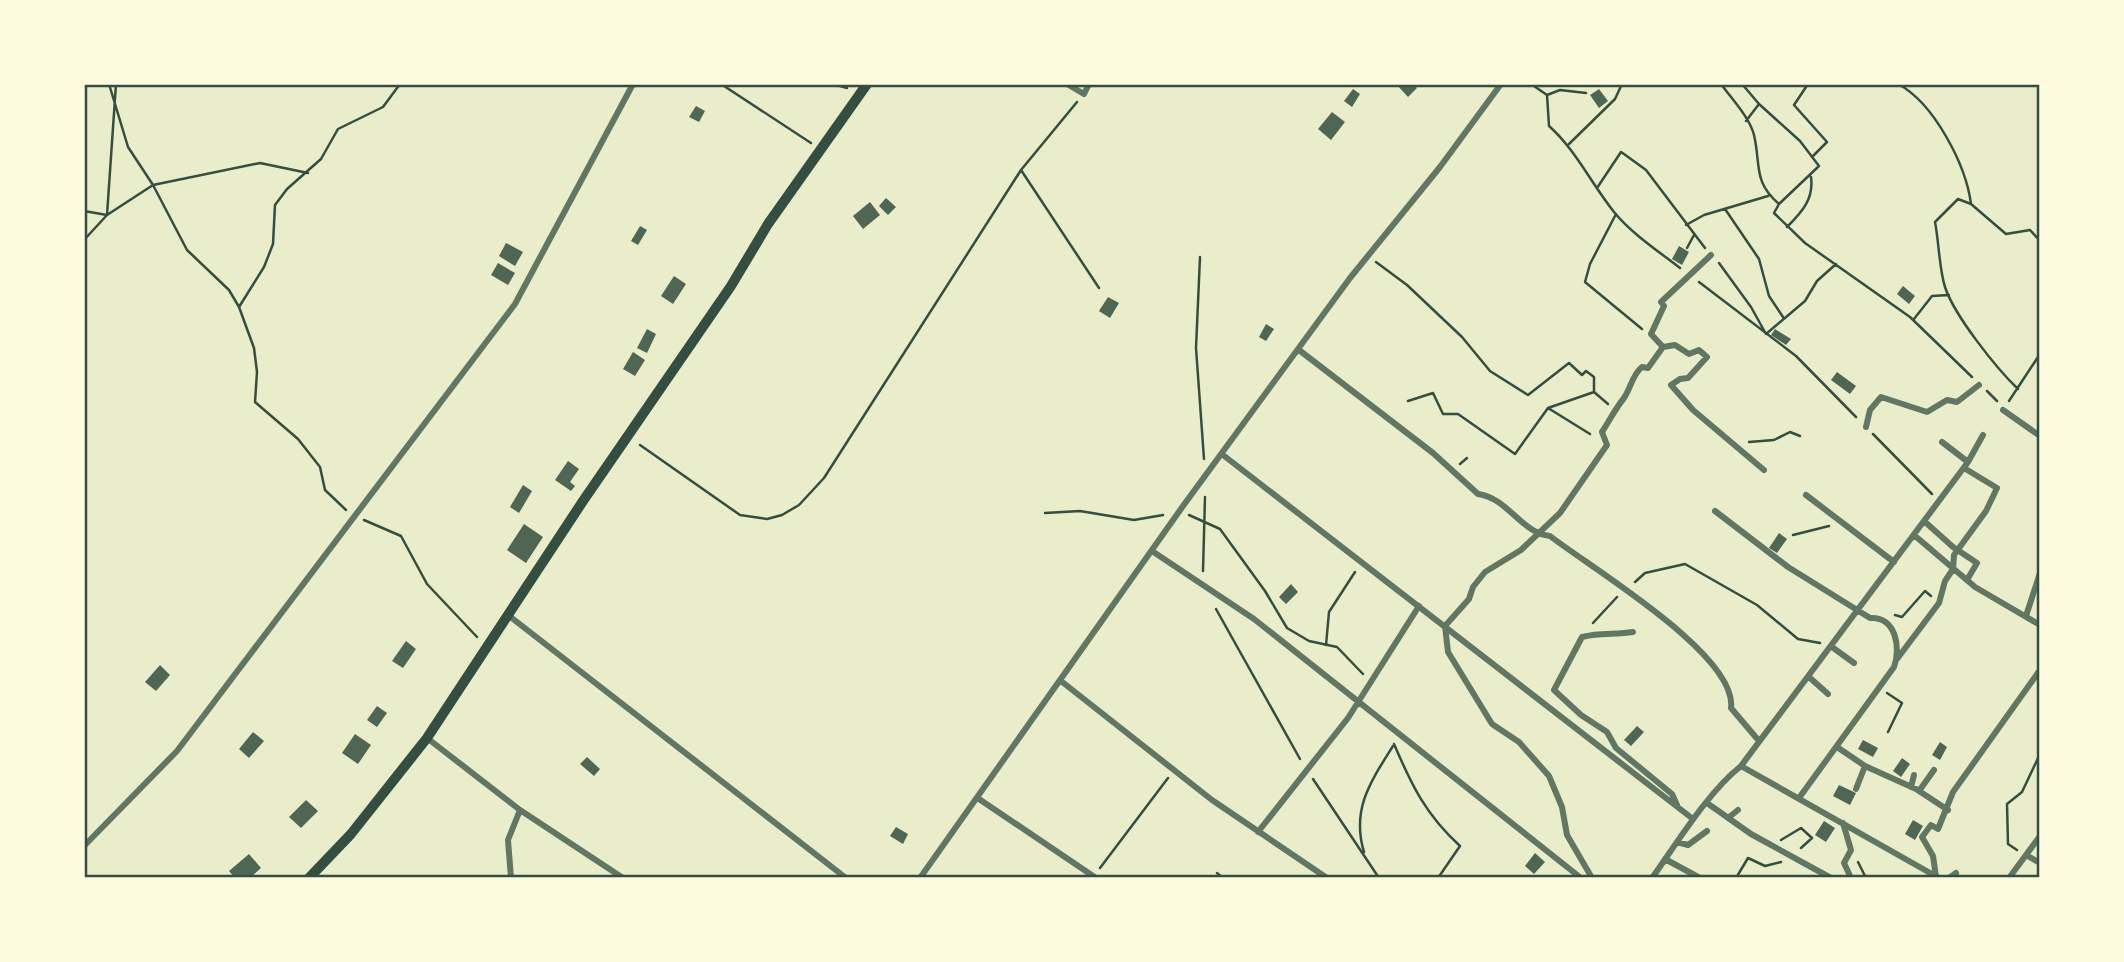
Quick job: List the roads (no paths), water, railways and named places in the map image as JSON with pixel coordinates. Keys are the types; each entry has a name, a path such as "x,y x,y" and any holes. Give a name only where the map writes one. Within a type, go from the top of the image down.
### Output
{"highway":[{"path":"309,878 351,834 427,738 820,148 867,84"}],"street":[{"path":"84,846 177,751 515,304 634,84"},
{"path":"1068,84 1084,94 1089,84"},
{"path":"920,878 979,799 1205,478 1368,256 1440,167 1501,84"},
{"path":"1711,255 1661,302 1664,306 1651,334 1663,346 1675,345 1689,354 1699,350 1707,357 1688,378 1679,379 1671,385 1693,410 1765,470"},
{"path":"1444,626 1469,598 1473,587 1485,572 1502,564 1539,535 1581,485 1607,445 1602,432 1614,408 1625,397 1636,371 1642,367 1648,368 1663,346"},
{"path":"1299,350 1433,453 1478,494 1488,495 1510,509 1539,535 1550,536 1660,614 1702,651 1727,681 1733,695 1731,708 1759,741"},
{"path":"1866,427 1870,410 1881,397 1927,412 1947,400 1957,402 1979,384"},
{"path":"2003,410 2040,436"},
{"path":"1652,878 1693,819 1728,776 1741,766 1860,611 1966,465 1983,435"},
{"path":"1799,798 1939,603 1945,581 1953,569 1954,555 1986,511 1997,488 1966,465 1942,442"},
{"path":"1223,455 1693,819"},
{"path":"1806,495 1838,523 1894,562"},
{"path":"1715,511 1788,567 1860,611 1885,622 1895,637 1897,659"},
{"path":"1924,521 1978,563 1967,580"},
{"path":"1914,535 1967,580 2040,625"},
{"path":"1152,551 1254,620 1581,878"},
{"path":"2026,616 2040,573"},
{"path":"1258,832 1348,718 1419,606"},
{"path":"508,614 846,878"},
{"path":"1444,626 1448,652 1492,724 1520,742 1549,776 1562,807 1567,835 1592,878"},
{"path":"1633,632 1601,632 1583,637 1554,690 1581,715 1607,732 1616,748 1631,763 1672,794 1678,807"},
{"path":"1832,647 1854,663"},
{"path":"1937,877 1933,856 1922,837 1931,825 1938,829 1948,810 1953,792 1964,774 2040,670"},
{"path":"1809,677 1828,694"},
{"path":"1061,681 1174,770 1258,832 1327,878"},
{"path":"427,738 520,810 623,878"},
{"path":"1838,747 1865,766 1919,791 1948,810"},
{"path":"1741,766 1937,877"},
{"path":"1856,789 1865,766"},
{"path":"1919,791 1934,770"},
{"path":"1911,787 1914,775"},
{"path":"979,799 1099,878"},
{"path":"1707,803 1775,849 1831,878"},
{"path":"512,878 508,840 520,810"},
{"path":"1728,818 1738,810"},
{"path":"1843,823 1851,850 1844,863 1851,878"},
{"path":"1677,842 1688,845 1707,831"},
{"path":"2009,878 2040,836"},
{"path":"2026,855 2040,863"},
{"path":"1665,859 1700,878"},
{"path":"1917,866 1920,878"},
{"path":"1949,878 1956,873"}]}
